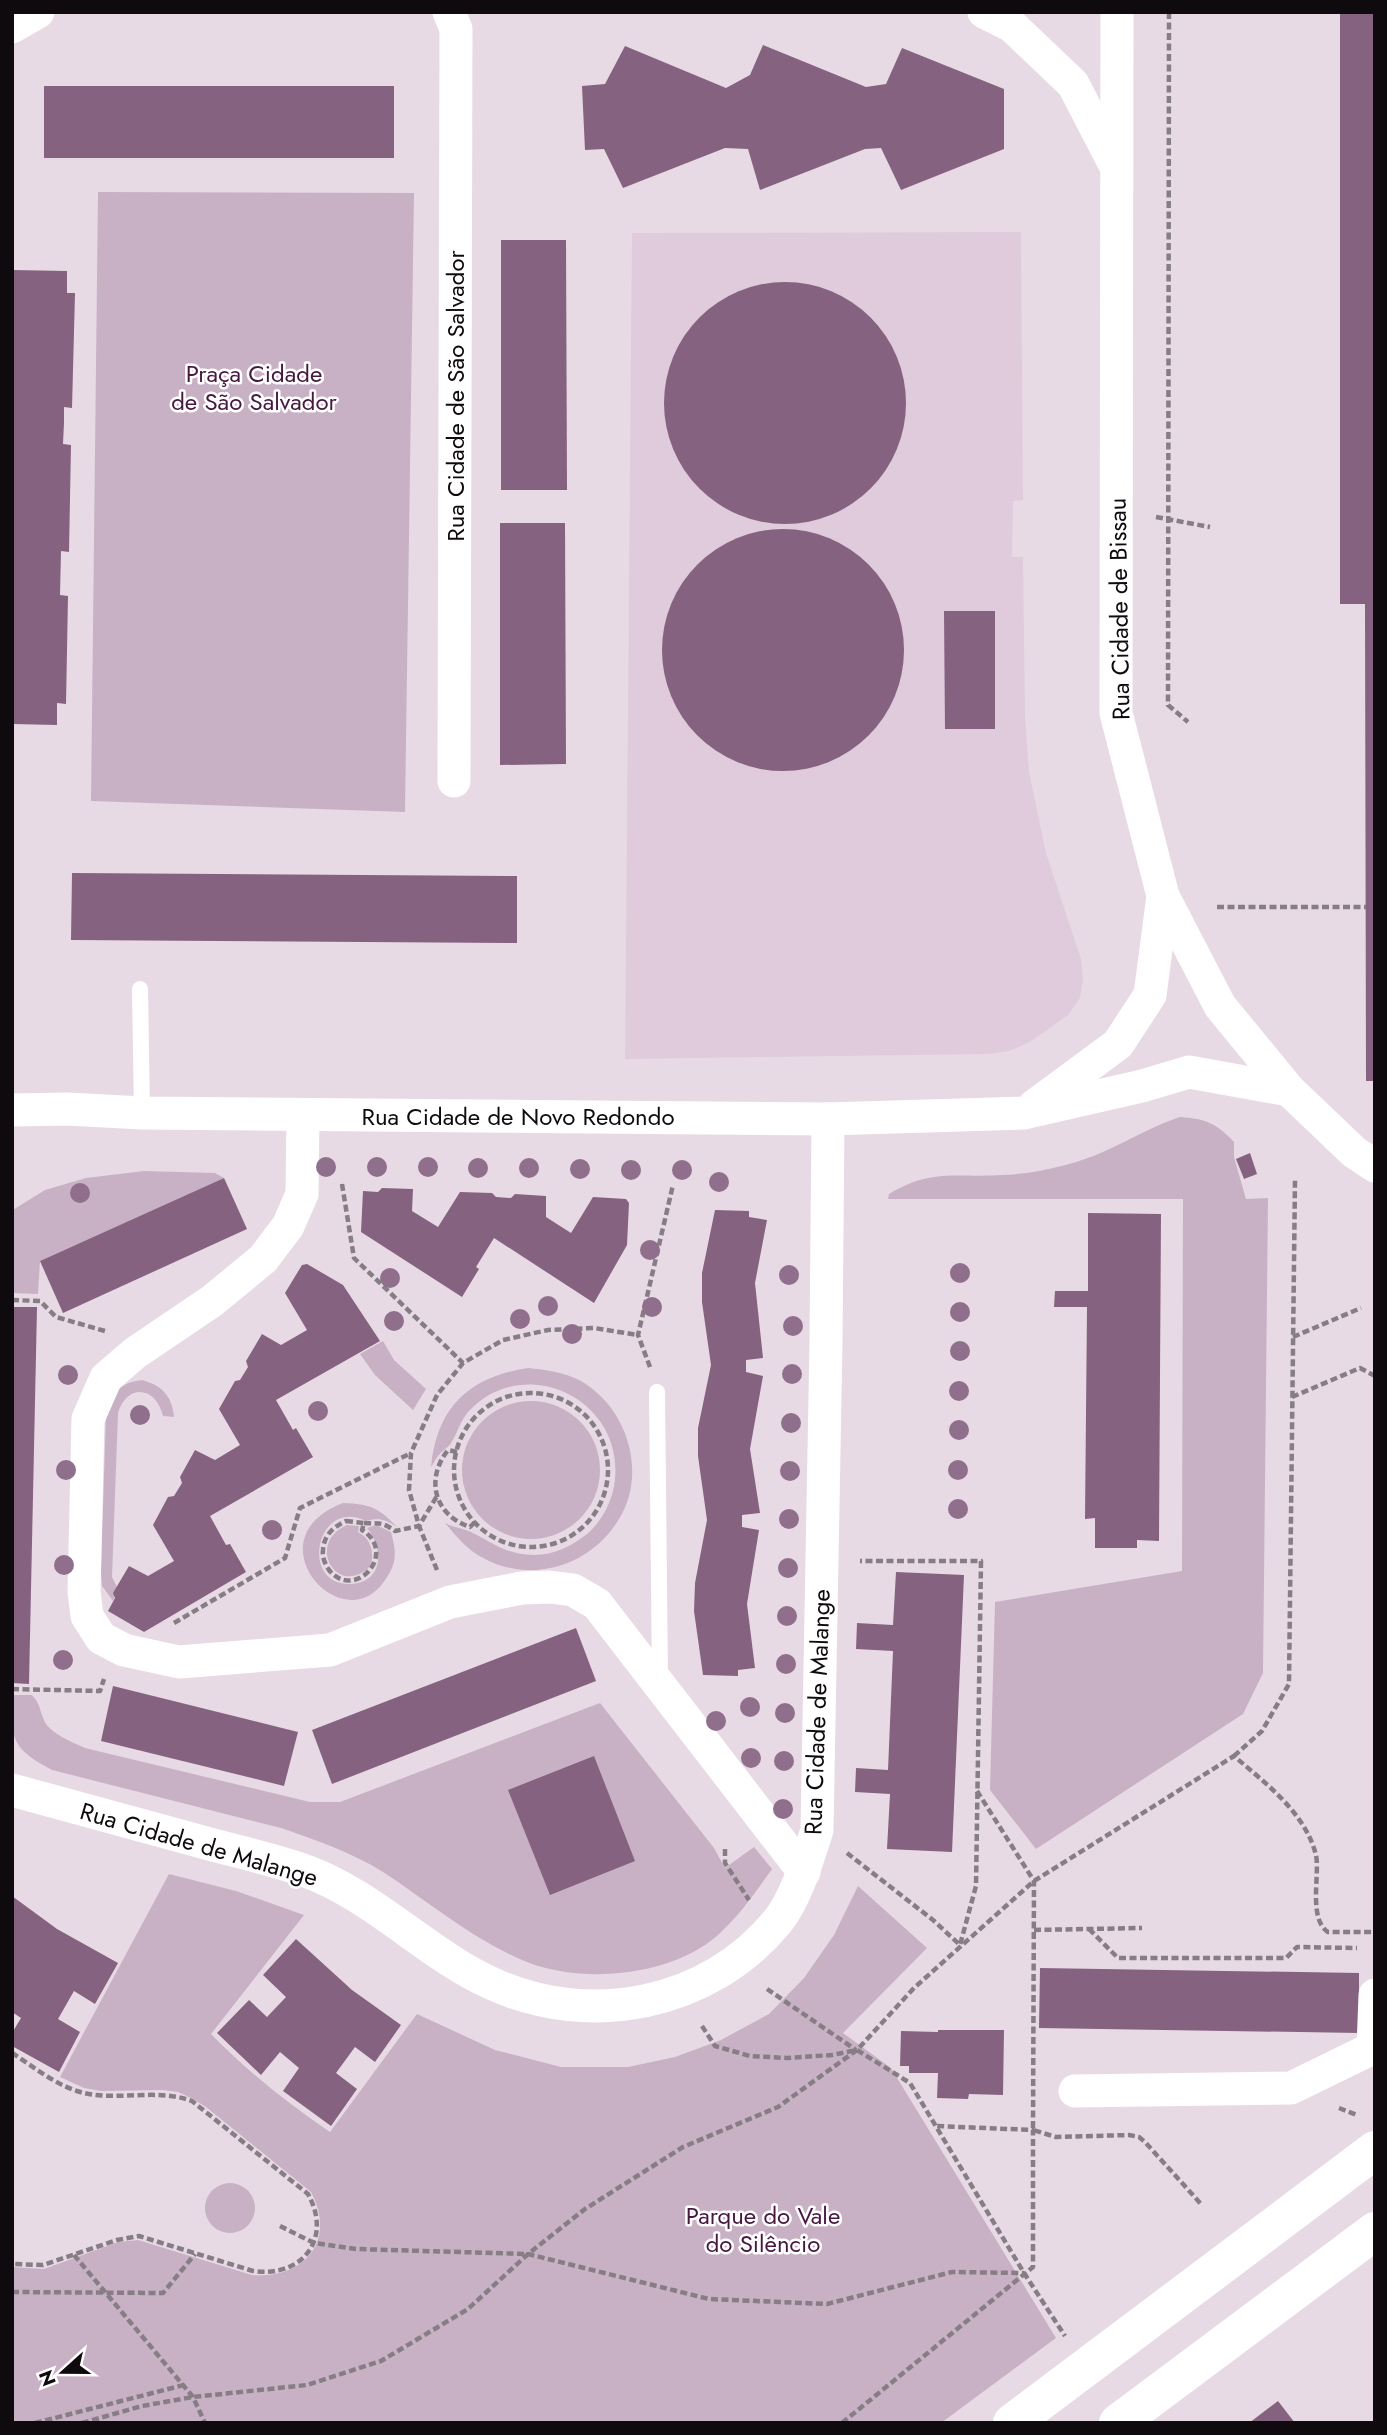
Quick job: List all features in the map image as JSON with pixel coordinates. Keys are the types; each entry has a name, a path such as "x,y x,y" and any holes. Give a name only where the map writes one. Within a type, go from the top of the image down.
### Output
{"street":[{"path":"12,27 38,12"},
{"name":"Rua Cidade de São Salvador","path":"449,12 456,29 454,781"},
{"path":"984,12 1012,26 1073,84 1117,168"},
{"name":"Rua Cidade de Bissau","path":"1117,12 1116,713 1163,896 1220,1006 1289,1090 1354,1152 1375,1166"},
{"path":"1024,1113 1118,1044 1150,995 1163,896"},
{"name":"Rua Cidade de Novo Redondo","path":"12,1110 828,1119 1024,1113 1142,1086 1189,1072 1289,1090"},
{"path":"303,1115 302,1194 288,1226 263,1259 212,1301 135,1353 106,1378 88,1419 84,1592 87,1616 101,1638 124,1650 179,1662 330,1650 450,1602 522,1588 573,1590 597,1604 804,1872"},
{"name":"Rua Cidade de Malange","path":"12,1790 304,1870 355,1894 493,1984 544,2001 598,2006 647,2001 695,1986 739,1960 779,1921 804,1872 817,1830 828,1119"},
{"path":"1075,2091 1290,2088 1373,2049 1375,1995"},
{"path":"1012,2423 1375,2150"},
{"path":"1118,2423 1375,2231"}],"lane":[{"path":"140,989 142,1113"},
{"path":"657,1392 660,1685"}],"path":[{"path":"1169,12 1168,705 1188,722"},
{"path":"1156,517 1209,527"},
{"path":"1217,907 1366,907"},
{"path":"341,1174 354,1258 463,1363"},
{"path":"82,2423 142,2406 193,2397 307,2385 381,2361 468,2309 528,2254 585,2209 684,2147 778,2107 857,2050 914,1988 1034,1881 1234,1756 1262,1731 1289,1684 1295,1180"},
{"path":"649,1363 638,1335 673,1185"},
{"path":"12,1300 40,1301 56,1317 117,1335"},
{"path":"1293,1337 1361,1308"},
{"path":"436,1567 419,1526 409,1490 411,1453 437,1395 463,1363 503,1340 548,1330 594,1328 638,1335"},
{"path":"1292,1396 1360,1368 1375,1376"},
{"path":"530,1392 552,1395 572,1404 589,1418 601,1437 608,1458 608,1480 603,1501 590,1520 574,1535 554,1544 532,1548 511,1544 490,1535 475,1522 462,1502 455,1481 454,1459 461,1438 472,1419 489,1405 509,1395 530,1392"},
{"path":"457,1452 448,1450 437,1468 435,1479 438,1496 450,1518 470,1527 475,1522"},
{"path":"170,1625 285,1558 300,1508 411,1453"},
{"path":"364,1523 362,1530 373,1541 375,1563 369,1573 358,1579 345,1580 333,1574 325,1564 322,1550 325,1538 334,1527 346,1521 376,1522 395,1531 419,1526 438,1496"},
{"path":"858,1561 981,1561 976,1886 960,1945"},
{"path":"12,1689 100,1691 108,1669"},
{"path":"1234,1756 1285,1801 1308,1833 1316,1856 1318,1919 1322,1928 1328,1931 1375,1932"},
{"path":"977,1791 1034,1881"},
{"path":"725,1849 725,1863 753,1907"},
{"path":"844,1851 933,1920 960,1945"},
{"path":"1034,1930 1142,1928"},
{"path":"1089,1929 1118,1958 1286,1958 1297,1947 1357,1948"},
{"path":"768,1989 910,2083 1024,2273 1067,2339"},
{"path":"702,2026 715,2046 750,2056 787,2058 832,2055 857,2050"},
{"path":"12,2053 58,2082 83,2093 176,2095 192,2101 308,2194 316,2207 318,2220 318,2235 296,2264 269,2274 139,2236 129,2236 43,2265 12,2263"},
{"path":"842,2423 1033,2267 1033,2130 936,2126"},
{"path":"1185,2185 1202,2204"},
{"path":"280,2226 314,2243 356,2249 528,2254 709,2300 827,2304 952,2272 1024,2273"},
{"path":"12,2292 163,2293 195,2253"},
{"path":"74,2255 184,2385 205,2423"},
{"path":"35,2423 184,2385"}],"shaded area":[{"path":"1021,232 1023,500 1013,501 1012,557 1023,557 1025,718 1029,772 1046,853 1081,959 1083,979 1080,998 1068,1015 1030,1042 1009,1051 988,1054 625,1059 632,233"}],"green space":[{"name":"Praça Cidade de São Salvador","path":"98,192 414,193 405,812 91,801"},
{"path":"1180,1117 1210,1123 1228,1136 1234,1142 1234,1157 1246,1199 1268,1198 1263,1673 1243,1714 1036,1849 990,1790 995,1602 1182,1571 1183,1199 888,1199 889,1194 904,1186 932,1177 1013,1174 1073,1163"},
{"path":"144,1171 215,1173 224,1178 40,1261 38,1294 12,1293 12,1211 45,1190 86,1178"},
{"path":"383,1341 394,1360 426,1389 413,1410 375,1375 360,1354"},
{"path":"528,1368 567,1375 579,1380 610,1406 628,1442 632,1481 628,1501 619,1519 593,1548 560,1566 522,1570 479,1556 445,1523 472,1532 503,1549 525,1555 556,1552 587,1534 606,1509 615,1479 613,1451 603,1426 587,1407 566,1393 542,1385 517,1385 492,1394 469,1411 450,1444 431,1467 440,1427 460,1398 489,1379"},
{"path":"142,1380 156,1385 165,1393 171,1403 174,1417 163,1416 154,1399 141,1392 128,1397 118,1413 112,1577 117,1587 113,1601 102,1586 101,1573 106,1412 123,1386"},
{"path":"531,1401 557,1406 580,1421 595,1444 600,1470 595,1496 580,1519 557,1534 531,1539 505,1534 482,1519 467,1496 462,1470 467,1444 482,1421 505,1406"},
{"path":"343,1503 374,1508 398,1528 383,1520 366,1521 349,1517 335,1521 326,1531 320,1544 319,1558 324,1571 334,1581 350,1584 369,1578 378,1563 376,1545 367,1528 376,1525 391,1532 395,1553 391,1570 383,1583 365,1597 346,1599 327,1592 312,1578 304,1559 304,1538 317,1519"},
{"path":"347,1525 359,1526 358,1532 368,1541 372,1550 369,1567 352,1576 342,1575 334,1570 327,1552 335,1533"},
{"path":"12,1695 32,1695 51,1729 85,1748 310,1802 340,1802 600,1703 714,1848 725,1868 754,1847 772,1869 740,1912 718,1935 675,1960 623,1973 570,1973 545,1968 522,1960 485,1941 383,1872 333,1847 281,1828 52,1770 28,1755 16,1741 12,1722"},
{"name":"Parque do Vale do Silêncio","path":"169,1874 236,1891 304,1915 211,2034 268,2086 330,2132 417,2014 495,2050 561,2067 628,2067 675,2057 721,2040 769,2014 804,1978 834,1935 858,1886 927,1948 843,2033 891,2068 1056,2338 941,2423 12,2423 12,2267 44,2269 118,2242 138,2240 252,2275 271,2275 287,2271 300,2263 311,2253 317,2241 320,2226 318,2210 311,2192 206,2107 178,2092 101,2091 84,2088 60,2077"},
{"path":"230,2183 248,2190 255,2208 248,2226 230,2233 212,2226 205,2208 212,2190"}],"building":[{"path":"1340,12 1375,12 1375,1081 1366,1081 1365,604 1340,604"},
{"path":"763,45 866,87 886,84 902,48 1004,89 1004,149 901,190 881,148 865,149 760,190 748,149 725,148 623,188 604,149 585,150 582,86 605,84 625,46 726,88 750,75"},
{"path":"44,86 394,86 394,158 44,158"},
{"path":"501,240 566,240 567,490 501,490"},
{"path":"12,270 67,271 67,293 75,293 72,408 64,407 63,444 71,445 69,552 61,551 60,595 68,596 66,704 57,703 57,725 12,724"},
{"path":"773,282 797,282 842,296 871,317 886,336 897,357 904,379 904,427 897,449 886,470 871,489 842,510 820,519 797,524 773,524 728,510 708,497 691,480 678,460 669,438 664,415 664,391 678,346 691,326 708,309 728,296 750,287"},
{"path":"500,523 565,523 566,764 500,765"},
{"path":"771,529 795,529 840,543 869,564 884,583 895,604 902,626 902,674 895,696 884,717 869,736 840,757 818,766 795,771 771,771 726,757 706,744 689,727 676,707 667,685 662,662 662,638 676,593 689,573 706,556 726,543 748,534"},
{"path":"944,611 995,611 995,729 945,729"},
{"path":"72,873 517,876 517,943 71,940"},
{"path":"1250,1153 1257,1174 1244,1179 1236,1159"},
{"path":"224,1178 247,1229 63,1313 40,1261"},
{"path":"382,1188 413,1189 412,1211 438,1227 460,1192 492,1193 496,1197 511,1198 515,1194 546,1196 546,1217 571,1233 593,1197 626,1199 629,1203 627,1245 594,1303 494,1238 462,1297 361,1232 363,1191 378,1192"},
{"path":"715,1210 749,1211 749,1217 767,1220 755,1283 763,1358 746,1360 746,1372 763,1376 750,1449 760,1513 742,1515 742,1527 759,1530 747,1604 755,1668 738,1670 738,1676 703,1675 694,1611 695,1583 707,1520 698,1456 698,1428 711,1365 702,1302 702,1273"},
{"path":"1088,1213 1161,1214 1159,1541 1137,1540 1137,1548 1095,1548 1095,1518 1085,1519 1087,1307 1054,1307 1055,1291 1088,1291"},
{"path":"307,1264 343,1285 380,1341 276,1400 313,1457 210,1516 226,1545 230,1544 246,1572 144,1632 108,1611 115,1598 113,1593 129,1566 148,1576 174,1561 153,1525 168,1497 174,1496 182,1483 180,1477 195,1450 215,1460 240,1445 219,1409 235,1381 240,1380 248,1367 246,1361 262,1334 281,1345 307,1330 285,1293 302,1265"},
{"path":"12,1307 37,1307 29,1684 12,1683"},
{"path":"896,1572 964,1575 952,1852 887,1849 890,1794 855,1792 856,1768 888,1770 893,1651 856,1649 857,1623 893,1625"},
{"path":"576,1628 596,1681 332,1784 312,1730"},
{"path":"113,1686 298,1732 284,1786 101,1741"},
{"path":"594,1756 635,1861 550,1895 508,1790"},
{"path":"12,1896 57,1929 118,1963 95,2004 74,1991 58,2019 80,2032 59,2072 12,2046 12,2033 21,2018 12,2012"},
{"path":"296,1939 352,1990 401,2025 375,2062 355,2047 336,2073 357,2089 331,2126 283,2091 299,2068 280,2052 261,2075 217,2033 249,2000 267,2017 286,1997 263,1975"},
{"path":"1040,1968 1359,1973 1359,2033 1039,2028"},
{"path":"1004,2030 1003,2095 969,2094 968,2099 937,2098 938,2073 909,2073 909,2066 900,2066 901,2031"},
{"path":"1278,2401 1295,2423 1249,2423"}]}
